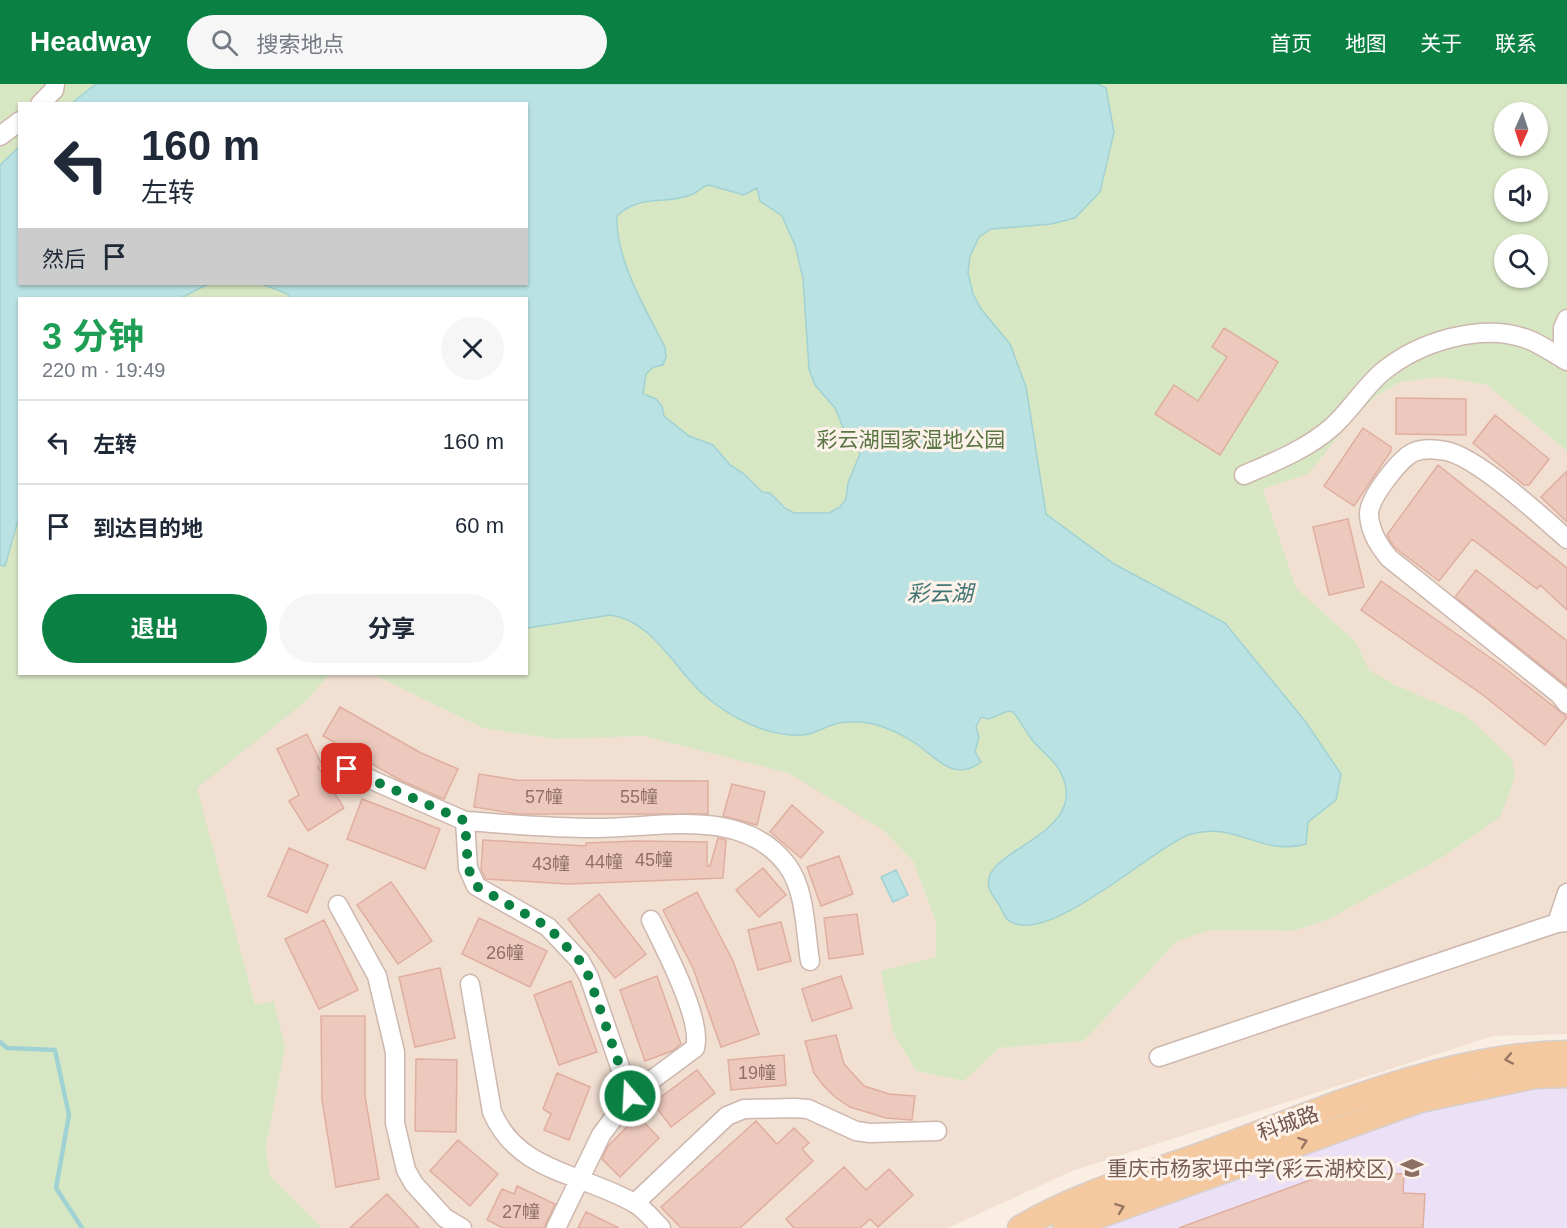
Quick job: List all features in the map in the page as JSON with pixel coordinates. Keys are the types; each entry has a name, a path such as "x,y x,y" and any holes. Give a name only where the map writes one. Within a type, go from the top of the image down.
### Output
{"main road":[{"name":"科城路","path":"1019,1227 1081,1198 1413,1078 1536,1053 1567,1053"},
{"name":"科城路","path":"1065,1228 1420,1100 1535,1076 1567,1076"}],"street":[{"path":"42,102 54,90 55,84"},
{"path":"0,136 18,122"},
{"path":"1565,360 1563,328 1567,319"},
{"path":"1244,475 1293,453 1331,428 1381,373 1405,357 1451,337 1503,333 1527,339 1565,360"},
{"path":"1567,539 1519,498 1460,456 1445,451 1415,451 1402,459 1374,498 1369,513 1379,546 1389,558 1559,694 1567,705"},
{"path":"347,769 465,821 569,828 701,825 721,827 751,836 774,852 793,875 810,961"},
{"path":"465,821 468,868 476,886 548,927 580,961 589,977 630,1096"},
{"path":"1159,1057 1562,922 1567,893"},
{"path":"338,905 377,976 395,1052 395,1123 409,1177 445,1218 462,1228"},
{"path":"556,1228 602,1135 630,1096 690,1054 697,1040 678,977 651,920"},
{"path":"470,984 492,1112 499,1128 510,1143 527,1156 579,1181 635,1203 660,1228"},
{"path":"635,1203 727,1116 744,1109 808,1109 856,1131 870,1133 937,1131"},
{"path":"1065,1228 1081,1198"}],"shaded area":[{"path":"1441,377 1487,385 1567,451 1567,1034 1493,1036 1072,1171 948,1228 322,1228 270,1176 266,1147 285,1048 255,1006 196,787 305,702 329,675 374,675 483,728 555,739 644,736 759,763 788,773 854,810 883,830 913,861 936,922 936,957 881,971 893,1032 916,1071 964,1081 999,1048 1084,1041 1177,941 1210,930 1293,931 1327,920 1443,857 1500,817 1512,759 1489,738 1369,670 1356,642 1296,588 1263,489 1308,474 1357,414 1377,396 1400,382"},
{"name":"重庆市杨家坪中学(彩云湖校区)","path":"1537,1085 1567,1085 1567,1228 1090,1228 1422,1108"}],"green space":[{"name":"彩云湖国家湿地公园","path":"0,84 1567,84 1567,451 1487,385 1441,377 1400,382 1377,396 1357,414 1308,474 1263,489 1296,588 1356,642 1369,670 1397,686 1467,716 1512,759 1515,777 1500,817 1443,857 1327,920 1293,931 1210,930 1177,941 1084,1041 999,1048 964,1081 916,1071 893,1032 881,971 936,957 936,922 913,861 883,830 788,773 644,736 555,739 483,728 374,675 528,675 528,297 18,297 18,675 329,675 305,702 197,788 255,1005 274,1001 285,1048 266,1147 270,1176 322,1228 0,1228"}],"water":[{"name":"彩云湖","path":"96,84 1098,84 1106,88 1114,132 1100,192 1075,218 1051,224 991,229 979,237 970,256 968,273 973,294 981,309 1010,344 1026,387 1046,514 1114,564 1225,623 1305,721 1341,774 1336,800 1308,822 1306,844 1290,847 1276,846 1222,832 1208,831 1191,834 1174,842 1072,910 1046,921 1024,925 1007,919 989,887 990,874 1000,862 1049,827 1061,812 1066,794 1059,769 1037,746 1013,712 1008,711 989,719 981,717 976,727 979,737 975,752 981,762 971,768 954,769 938,761 906,737 874,724 845,722 814,733 790,735 750,724 726,711 704,695 650,635 625,619 610,615 528,628 528,297 289,297 288,294 265,285 528,285 528,102 73,102","holes":["709,185 744,195 757,188 760,201 782,216 795,245 803,278 809,369 815,385 835,408 843,427 858,443 860,454 848,483 846,499 840,507 829,513 794,513 785,508 770,493 762,492 744,474 730,465 713,445 689,436 664,416 662,406 656,399 643,394 646,374 653,367 663,365 666,357 665,347 626,267 617,216 635,205 683,197 693,194 704,186"]},
{"path":"18,148 18,285 206,285 183,297 18,297 18,520 5,566 0,565 0,165"},
{"path":"896,870 908,895 893,902 881,877"}],"building":[{"path":"1224,328 1278,362 1220,455 1155,414 1174,385 1198,401 1227,357 1212,347"},
{"path":"1396,398 1466,399 1466,435 1396,434"},
{"path":"1495,415 1549,459 1529,485 1524,485 1473,443"},
{"path":"1363,428 1391,447 1391,451 1354,506 1324,486"},
{"path":"1438,465 1567,568 1567,610 1540,585 1537,589 1472,539 1439,581 1394,547 1387,535"},
{"path":"1567,471 1567,522 1541,497"},
{"path":"1348,519 1364,587 1329,595 1313,527"},
{"path":"1476,570 1567,641 1567,686 1455,597"},
{"path":"1381,581 1502,666 1567,717 1545,745 1483,695 1361,610"},
{"path":"340,707 421,753 458,769 444,799 402,781 323,736"},
{"path":"307,734 322,765 318,767 344,808 308,831 289,801 299,795 277,749"},
{"path":"479,774 516,780 708,781 708,814 517,814 474,807"},
{"path":"732,784 765,792 757,825 723,816"},
{"path":"362,799 440,829 425,869 347,839"},
{"path":"792,805 823,832 801,858 770,832"},
{"path":"718,838 726,840 723,878 568,884 486,879 481,870 483,840 586,846 586,843 636,841 707,842 707,866 710,866"},
{"path":"289,848 328,865 307,913 268,896"},
{"path":"839,856 853,894 821,906 807,867"},
{"path":"763,868 786,895 759,917 736,890"},
{"path":"391,882 432,941 398,964 357,905"},
{"path":"697,892 733,961 759,1034 721,1047 693,968 663,910"},
{"path":"599,894 646,954 615,978 568,919"},
{"path":"857,914 863,954 829,959 824,918"},
{"path":"479,918 547,951 530,987 462,954"},
{"path":"324,920 358,990 319,1009 285,939"},
{"path":"781,922 791,961 758,970 748,930"},
{"path":"440,968 455,1038 415,1047 399,977"},
{"path":"657,976 681,1044 672,1051 645,1061 620,990"},
{"path":"841,976 852,1008 812,1021 802,989"},
{"path":"571,981 597,1052 559,1065 534,995"},
{"path":"321,1016 365,1016 365,1096 379,1179 336,1187 322,1100"},
{"path":"836,1035 844,1064 864,1086 889,1094 915,1096 912,1120 886,1118 850,1107 823,1085 814,1073 805,1041"},
{"path":"784,1055 786,1085 731,1090 728,1060"},
{"path":"416,1059 457,1060 456,1132 415,1131"},
{"path":"697,1070 715,1093 671,1127 653,1103"},
{"path":"557,1073 590,1087 569,1140 544,1130 551,1114 543,1109"},
{"path":"638,1116 659,1138 620,1177 602,1159 608,1146"},
{"path":"756,1121 777,1144 794,1128 809,1143 802,1149 813,1161 740,1228 681,1228 661,1207"},
{"path":"458,1140 498,1174 470,1206 430,1171"},
{"path":"844,1167 866,1190 889,1169 913,1195 878,1227 870,1219 860,1228 794,1228 786,1219"},
{"path":"1335,1171 1404,1174 1403,1193 1425,1194 1423,1228 1179,1228"},
{"path":"517,1186 555,1204 544,1228 503,1228 487,1220 502,1189 514,1194"},
{"path":"387,1194 419,1228 350,1228"},
{"path":"586,1212 619,1228 578,1228"}],"waterway":[{"path":"0,1042 7,1048 55,1050 69,1115 56,1188 82,1228"}],"place":[{"name":"重庆市杨家坪中学(彩云湖校区)","path":"1412,1168"}],"route":[{"path":"347,769 465,821 468,868 476,886 536,918 548,927 580,961 589,977 630,1096"}]}
